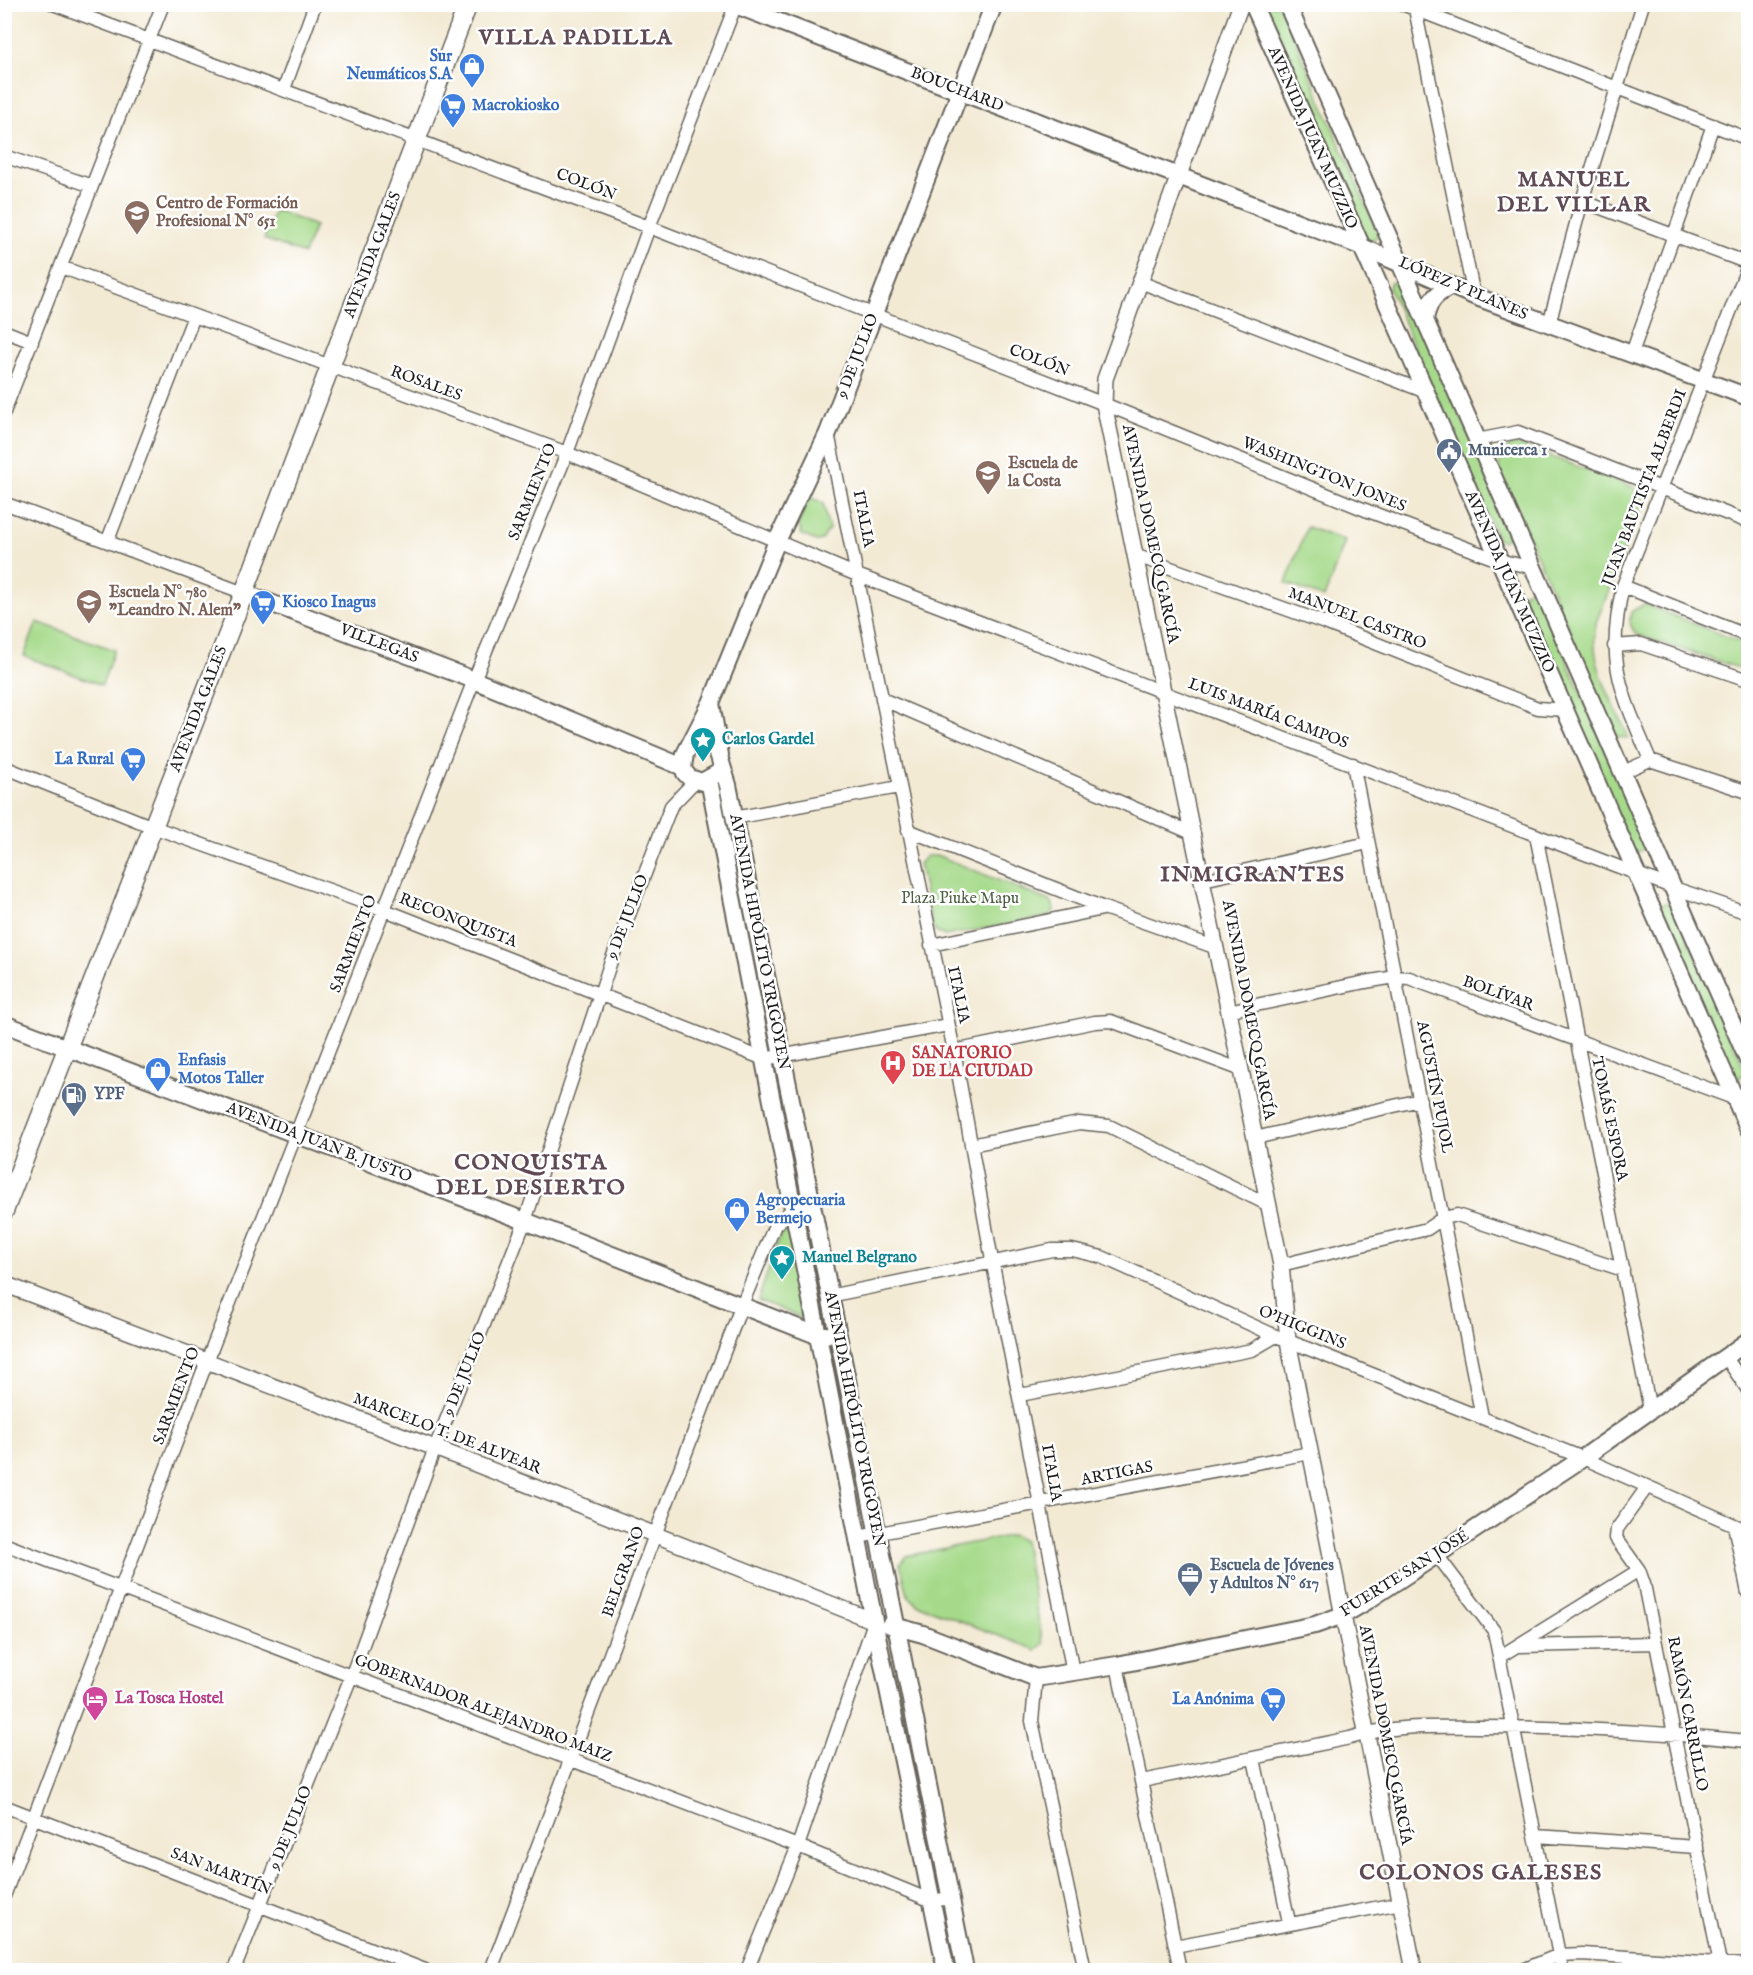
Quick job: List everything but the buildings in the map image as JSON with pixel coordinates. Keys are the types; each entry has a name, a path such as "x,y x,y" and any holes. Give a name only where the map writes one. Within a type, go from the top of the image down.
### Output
{"main road":[{"name":"AVENIDA GALES","path":"4,1210 244,593 468,4"},
{"name":"9 DE JULIO","path":"688,748 711,703 777,541 828,433 994,4"},
{"name":"AVENIDA JUAN MUZZIO","path":"1253,4 1426,392 1635,871 1742,1097 1749,1128"},
{"name":"AVENIDA JUAN MUZZIO","path":"1287,4 1749,1060"},
{"name":"BOUCHARD","path":"735,5 1180,176"},
{"name":"LÓPEZ Y PLANES","path":"1180,176 1360,246 1474,296 1749,398"},
{"path":"1425,319 1428,305 1436,294 1452,286"},
{"name":"VILLEGAS","path":"244,593 474,680 683,767"},
{"path":"711,703 721,758 718,773 702,781 690,778 683,767 688,748 694,745 706,743 721,758"},
{"name":"AVENIDA HIPÓLITO YRIGOYEN","path":"721,758 829,1296 828,1335 858,1538 946,1971"},
{"name":"AVENIDA HIPÓLITO YRIGOYEN","path":"702,781 764,1059 793,1209 828,1335 878,1534 965,1971"},
{"name":"AVENIDA JUAN B. JUSTO","path":"4,1024 525,1221 741,1307 828,1335"},
{"name":"FUERTE SAN JOSÉ","path":"874,1621 897,1627 1036,1678 1117,1665 1315,1625 1343,1615 1437,1555 1583,1458 1749,1341"}],"street":[{"name":"COLÓN","path":"53,4 649,227 1104,404"},
{"path":"4,412 163,4"},
{"path":"284,89 315,4"},
{"name":"AVENIDA DOMECQ GARCÍA","path":"1241,4 1105,379 1104,404 1281,1265 1282,1339 1310,1453 1414,1971"},
{"path":"1549,324 1582,201 1643,4"},
{"name":"SARMIENTO","path":"4,1896 36,1818 207,1361 298,1135 474,680 567,453 649,227 735,5"},
{"path":"1409,6 1749,139"},
{"path":"1409,6 1474,296"},
{"path":"1632,353 1713,126"},
{"path":"4,156 92,186"},
{"path":"1582,201 1749,265"},
{"name":"JUAN BAUTISTA ALBERDI","path":"1650,760 1619,686 1614,646 1615,621 1623,586 1749,265"},
{"name":"ROSALES","path":"61,267 567,453 777,541"},
{"path":"1140,282 1426,392"},
{"path":"108,540 194,316"},
{"path":"4,331 32,342"},
{"name":"WASHINGTON JONES","path":"1104,404 1368,511 1498,560 1534,568"},
{"path":"1477,440 1518,432 1749,522"},
{"name":"ITALIA","path":"828,433 954,1051 992,1260 1073,1672"},
{"name":"VILLEGAS","path":"4,503 108,540 244,593"},
{"name":"LUIS MARÍA CAMPOS","path":"777,541 857,575 1635,871 1674,888 1749,913"},
{"name":"MANUEL CASTRO","path":"1137,556 1325,623 1538,708 1565,710"},
{"path":"1623,586 1749,636"},
{"path":"1614,646 1641,644 1749,680"},
{"path":"882,699 1194,834"},
{"path":"1623,772 1650,760 1749,792"},
{"name":"AGUSTÍN PUJOL","path":"1353,764 1482,1417"},
{"name":"RECONQUISTA","path":"4,768 153,827 385,910 764,1059"},
{"name":"9 DE JULIO","path":"234,1971 351,1677 435,1448 525,1221 601,994 671,806 702,781"},
{"path":"734,818 899,787"},
{"path":"908,830 1104,908 1217,948"},
{"name":"TOMÁS ESPORA","path":"1536,835 1650,1410"},
{"path":"1203,880 1368,843"},
{"path":"931,945 1104,908"},
{"name":"BOLÍVAR","path":"1228,1011 1395,977 1425,983 1742,1097"},
{"path":"954,1051 1095,1022 1111,1022 1239,1069"},
{"path":"764,1059 948,1025"},
{"path":"1255,1138 1419,1100"},
{"path":"971,1145 1080,1123 1101,1124 1122,1131 1269,1205"},
{"path":"793,1209 812,1206"},
{"name":"BELGRANO","path":"491,1971 573,1760 741,1307 775,1225 793,1209"},
{"path":"1281,1265 1427,1229 1443,1218 1457,1215 1490,1224 1623,1270"},
{"name":"O'HIGGINS","path":"829,1296 992,1260 1052,1250 1089,1253 1282,1339 1583,1458 1749,1531"},
{"name":"MARCELO T. DE ALVEAR","path":"4,1284 435,1448 874,1621"},
{"path":"1020,1395 1252,1350 1282,1339"},
{"path":"1725,1356 1749,1390"},
{"name":"ARTIGAS","path":"858,1538 1310,1453"},
{"name":"RAMÓN CARRILLO","path":"1647,1487 1617,1529 1616,1538 1640,1570 1720,1964"},
{"path":"1734,1526 1749,1593"},
{"name":"GOBERNADOR ALEJANDRO MAIZ","path":"4,1544 122,1591 798,1846 932,1901"},
{"path":"1437,1555 1494,1631 1562,1971"},
{"path":"1499,1657 1640,1570"},
{"path":"747,1971 798,1846 874,1621"},
{"path":"1518,1646 1656,1643"},
{"path":"1117,1665 1180,1971"},
{"path":"1036,1678 1032,1721 1084,1971"},
{"path":"1142,1781 1254,1759 1384,1728 1512,1727 1674,1734 1749,1741"},
{"path":"1254,1759 1289,1922"},
{"name":"SAN MARTÍN","path":"4,1806 425,1971"},
{"path":"1536,1836 1697,1847"},
{"path":"932,1901 950,1898"},
{"path":"1175,1946 1289,1922 1401,1903"},
{"path":"1523,1971 1559,1955 1582,1954 1749,1965"}],"green space":[{"path":"1263,5 1280,5 1378,233 1371,241 1365,239"},
{"path":"275,210 315,226 304,254 264,239"},
{"path":"1398,281 1404,285 1511,533 1503,541 1498,539 1389,288 1390,283"},
{"path":"1517,444 1633,487 1643,495 1644,501 1596,623 1594,638 1599,668 1609,696 1629,738 1616,737 1499,469 1503,453 1509,447"},
{"path":"812,498 823,503 829,529 822,540 816,541 802,535 798,524 808,500"},
{"path":"1307,527 1345,541 1324,598 1286,583"},
{"path":"1532,589 1538,593 1646,844 1644,849 1638,852 1632,850 1523,597 1524,592"},
{"path":"1644,604 1748,645 1748,671 1637,635 1631,624 1631,612"},
{"path":"37,622 114,650 102,685 24,656"},
{"path":"723,795 772,1042 768,1043 719,796"},
{"name":"Plaza Piuke Mapu","path":"926,856 939,856 1052,902 1054,910 1050,916 945,936 936,932 932,925 919,864"},
{"path":"1668,902 1674,906 1745,1070 1738,1078 1732,1076 1659,910 1660,905"},
{"path":"787,1232 790,1237 806,1312 802,1318 758,1300 780,1235"},
{"path":"834,1358 866,1515 862,1516 830,1359"},
{"path":"1012,1535 1024,1541 1043,1644 1036,1650 917,1604 908,1595 900,1564 906,1556"},
{"path":"898,1670 941,1886 937,1886 894,1671"}],"place":[{"name":"Sur Neumáticos S.A","path":"472,89"},
{"name":"Macrokiosko","path":"453,129"},
{"name":"Centro de Formación Profesional N° 651","path":"137,236"},
{"name":"Municerca 1","path":"1449,474"},
{"name":"Escuela de la Costa","path":"988,496"},
{"name":"Escuela N° 780 \"Leandro N. Alem\"","path":"89,625"},
{"name":"Kiosco Inagus","path":"263,626"},
{"name":"Carlos Gardel","path":"703,763"},
{"name":"La Rural","path":"133,783"},
{"name":"SANATORIO DE LA CIUDAD","path":"893,1086"},
{"name":"Enfasis Motos Taller","path":"158,1093"},
{"name":"YPF","path":"74,1118"},
{"name":"Agropecuaria Bermejo","path":"737,1233"},
{"name":"Manuel Belgrano","path":"782,1281"},
{"name":"Escuela de Jóvenes y Adultos N° 617","path":"1190,1598"},
{"name":"La Tosca Hostel","path":"95,1722"},
{"name":"La Anónima","path":"1273,1723"}],"district":[{"name":"VILLA PADILLA","path":"576,38"},
{"name":"MANUEL DEL VILLAR","path":"1574,192"},
{"name":"INMIGRANTES","path":"1253,875"},
{"name":"CONQUISTA DEL DESIERTO","path":"531,1176"},
{"name":"COLONOS GALESES","path":"1481,1873"}]}
